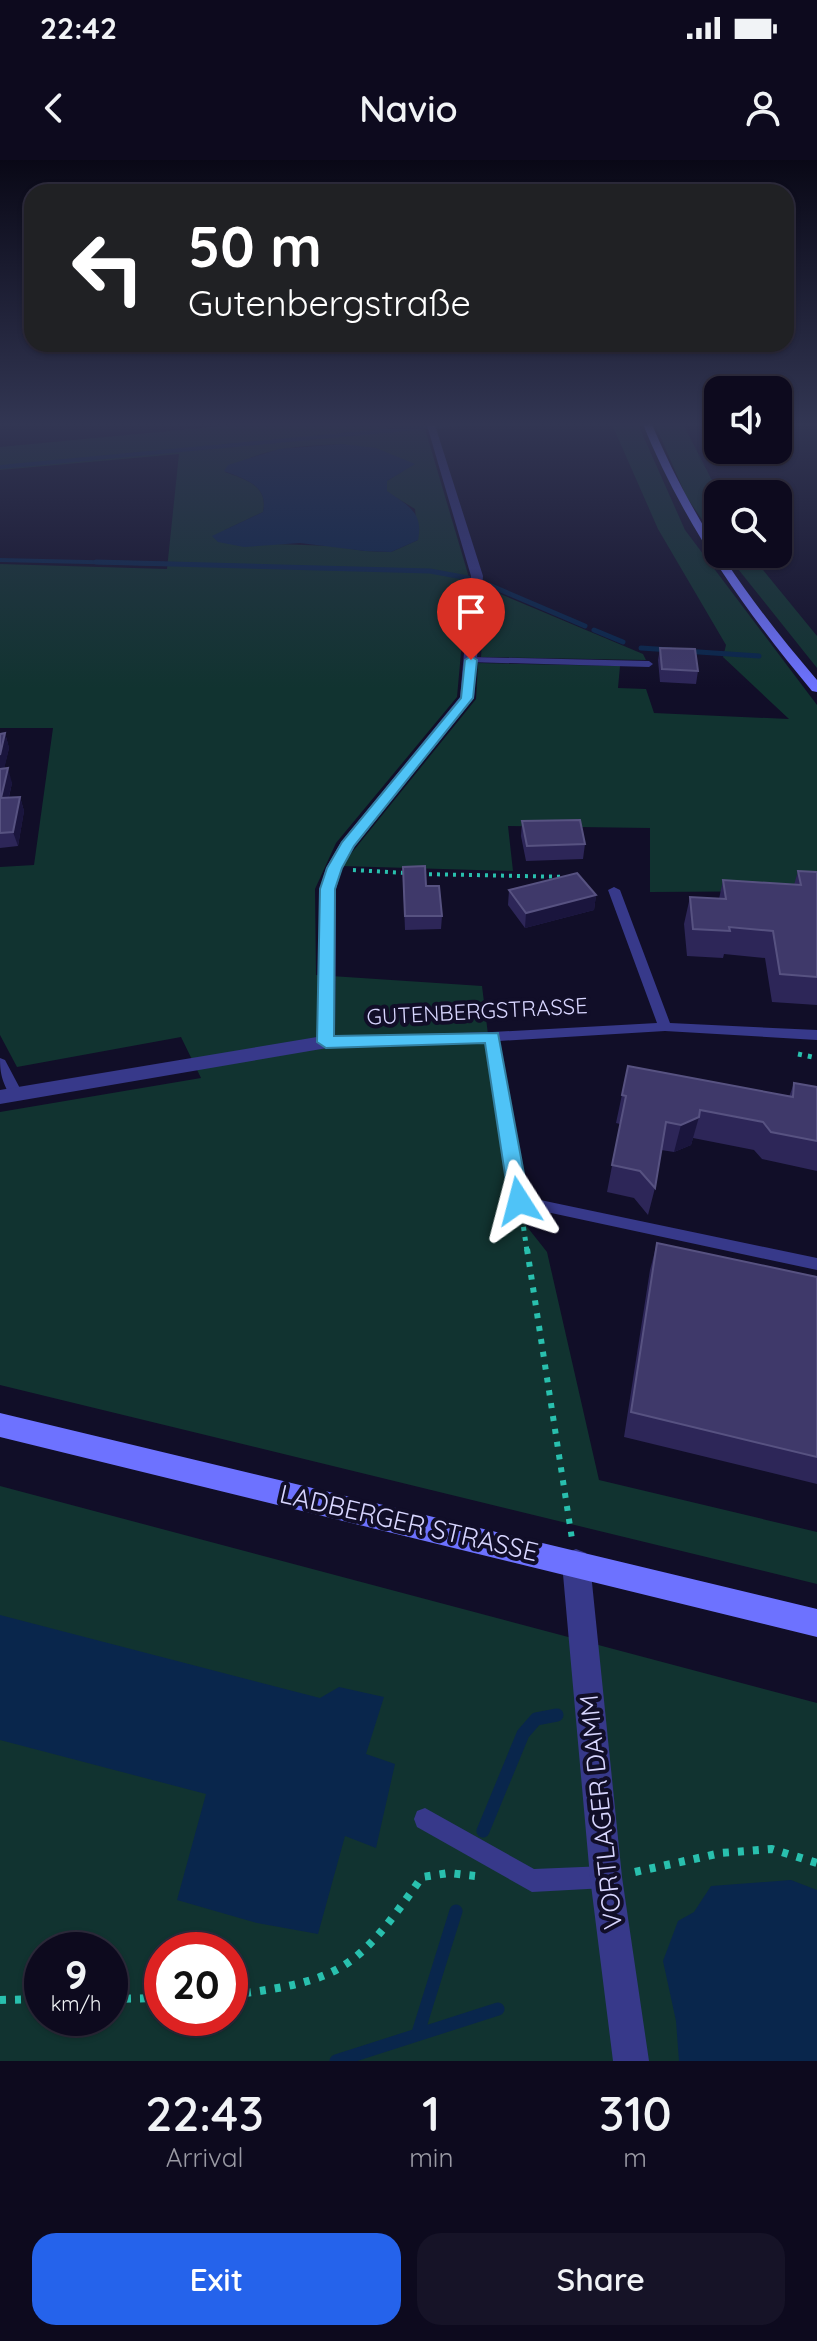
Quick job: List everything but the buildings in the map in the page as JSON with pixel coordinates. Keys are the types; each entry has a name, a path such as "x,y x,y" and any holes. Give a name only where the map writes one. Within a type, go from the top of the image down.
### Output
{"main road":[{"path":"687,511 760,619 817,688"},
{"name":"LADBERGER STRASSE","path":"0,1425 817,1623"}],"street":[{"path":"326,1042 328,889 334,868 347,845 467,698 477,576 457,511"},
{"name":"GUTENBERGSTRASSE","path":"8,1096 326,1042"},
{"name":"VORTLAGER DAMM","path":"576,1563 606,1877 631,2061"}],"lane":[{"path":"471,660 649,664"},
{"path":"614,890 665,1027"},
{"name":"GUTENBERGSTRASSE","path":"326,1042 665,1027 817,1035"},
{"path":"492,1037 519,1201 817,1264"},
{"path":"0,1063 8,1096"},
{"path":"425,1819 532,1881 606,1877"}],"path":[{"path":"334,868 421,874 565,875 614,890"},
{"path":"519,1201 576,1563"},
{"path":"606,1877 721,1853 772,1849 817,1863"},
{"path":"248,1992 280,1988 340,1971 376,1940 422,1877 449,1873 532,1881"},
{"path":"0,2000 24,1999"}],"green space":[{"path":"173,511 263,511 225,530 275,544 391,552 418,540 415,511 449,511 468,574 457,697 336,843 315,889 316,975 482,986 509,1204 547,1252 599,1480 817,1532 817,1584 0,1385 0,1112 201,1078 181,1037 17,1067 0,1035 0,867 34,865 53,728 0,728 0,564 167,569"},
{"path":"650,511 676,511 685,530 704,555 704,568 714,568 817,705 817,891 650,892 650,828 508,826 513,871 341,866 476,699 478,663 620,666 618,688 646,689 654,713 789,719 723,657 726,645"},
{"path":"696,511 704,511 704,522"},
{"path":"737,568 761,568 817,636 817,668"},
{"path":"486,588 643,654 646,660 481,657"},
{"path":"0,1486 817,1703 817,2061 0,2061"}],"water":[{"path":"412,511 418,522 418,540 391,552 300,543 244,547 218,542 212,536 263,512"},
{"path":"0,1615 320,1698 339,1687 384,1697 366,1754 395,1764 376,1848 345,1836 318,1934 257,1923 177,1900 206,1794 0,1740"},
{"path":"791,1880 817,1890 817,2061 679,2061 676,2021 663,1961 678,1921 694,1912 711,1886"}],"waterway":[{"path":"0,560 148,563"},
{"path":"96,562 148,563"},
{"path":"148,563 174,564"},
{"path":"148,563 430,571 468,578"},
{"path":"489,585 585,626"},
{"path":"594,630 623,642"},
{"path":"641,648 671,650"},
{"path":"684,651 759,656"},
{"path":"483,1831 523,1734 536,1719 557,1715"},
{"path":"418,2033 456,1911"},
{"path":"336,2061 498,2009"}],"route":[{"path":"471,660 467,698 347,845 334,868 328,889 326,1042 492,1037 519,1201"}]}
